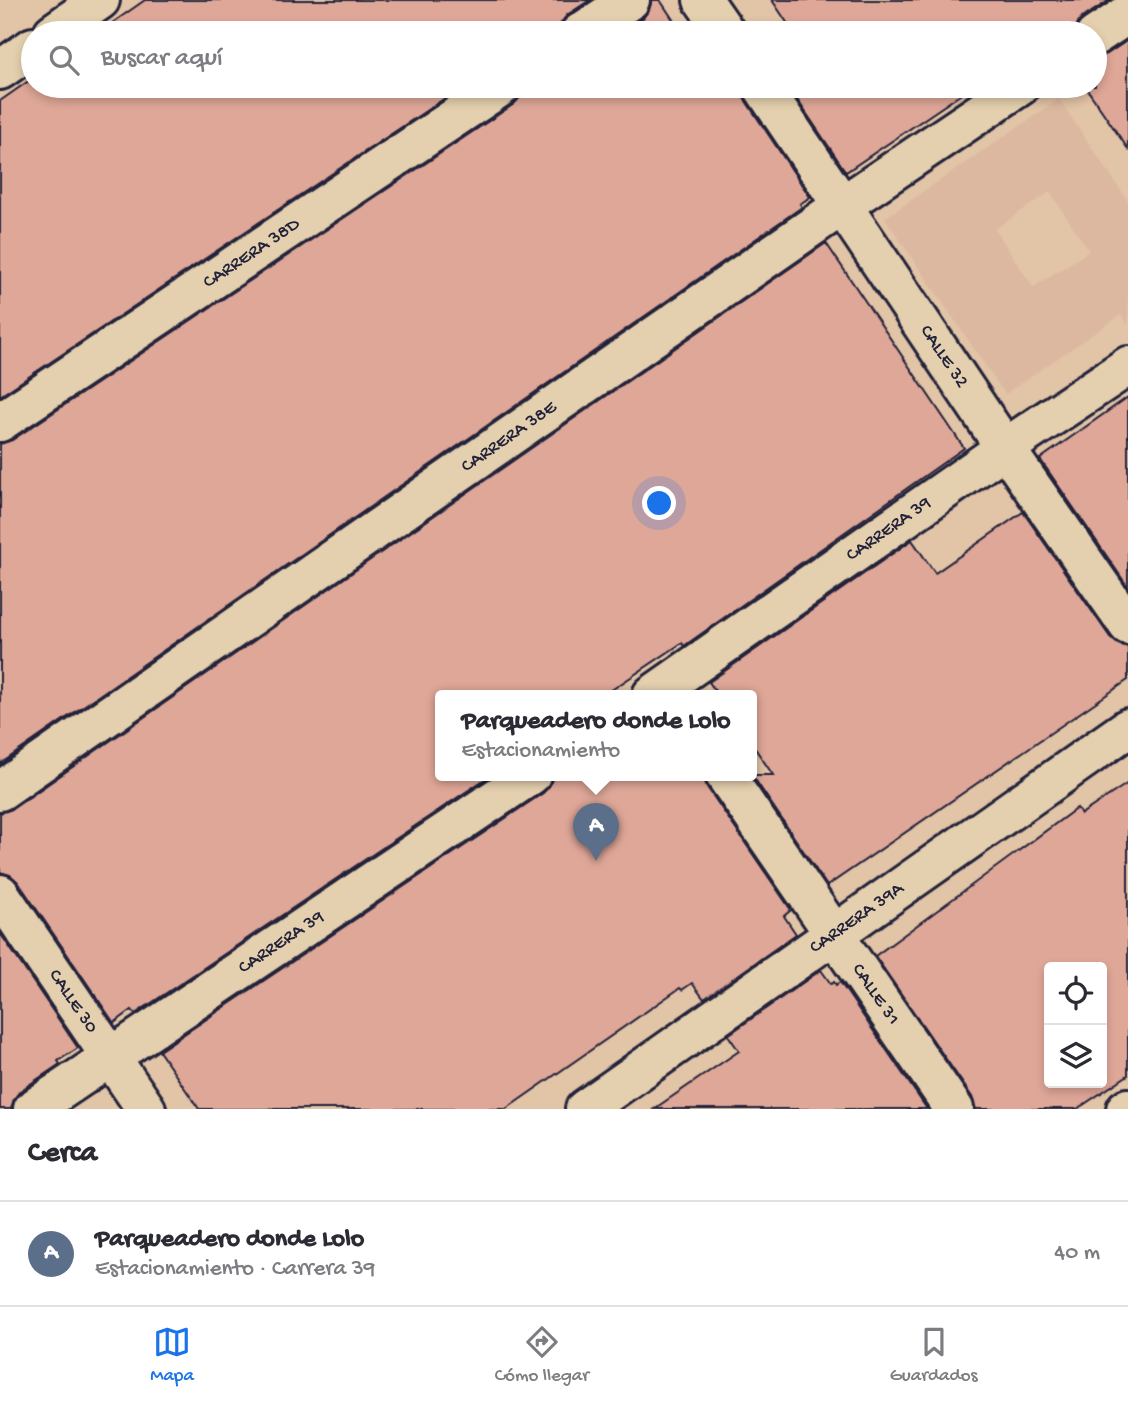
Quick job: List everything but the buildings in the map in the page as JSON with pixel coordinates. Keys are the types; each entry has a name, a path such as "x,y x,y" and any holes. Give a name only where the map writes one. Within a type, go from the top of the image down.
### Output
{"street":[{"path":"70,21 100,0"},
{"path":"598,21 630,0"},
{"path":"703,0 718,21"},
{"path":"1107,28 1128,14"},
{"path":"0,70 21,55"},
{"name":"CARRERA 38D","path":"0,422 484,98"},
{"name":"CALLE 32","path":"770,98 1005,448 1128,625"},
{"name":"CARRERA 38E","path":"0,791 843,205 1002,98"},
{"name":"CARRERA 39","path":"666,690 1005,448 1128,366"},
{"name":"CARRERA 39A","path":"585,1109 1128,728"},
{"name":"CARRERA 39","path":"33,1109 522,781"},
{"name":"CALLE 31","path":"729,781 954,1109"},
{"name":"CALLE 30","path":"0,894 146,1109"}],"shaded area":[{"path":"1059,99 1128,201 1128,325 1121,315 1005,394 885,218","holes":["1050,192 1089,251 1033,287 995,229"]}],"place":[{"name":"Parqueadero donde Lolo","path":"596,861"}]}
